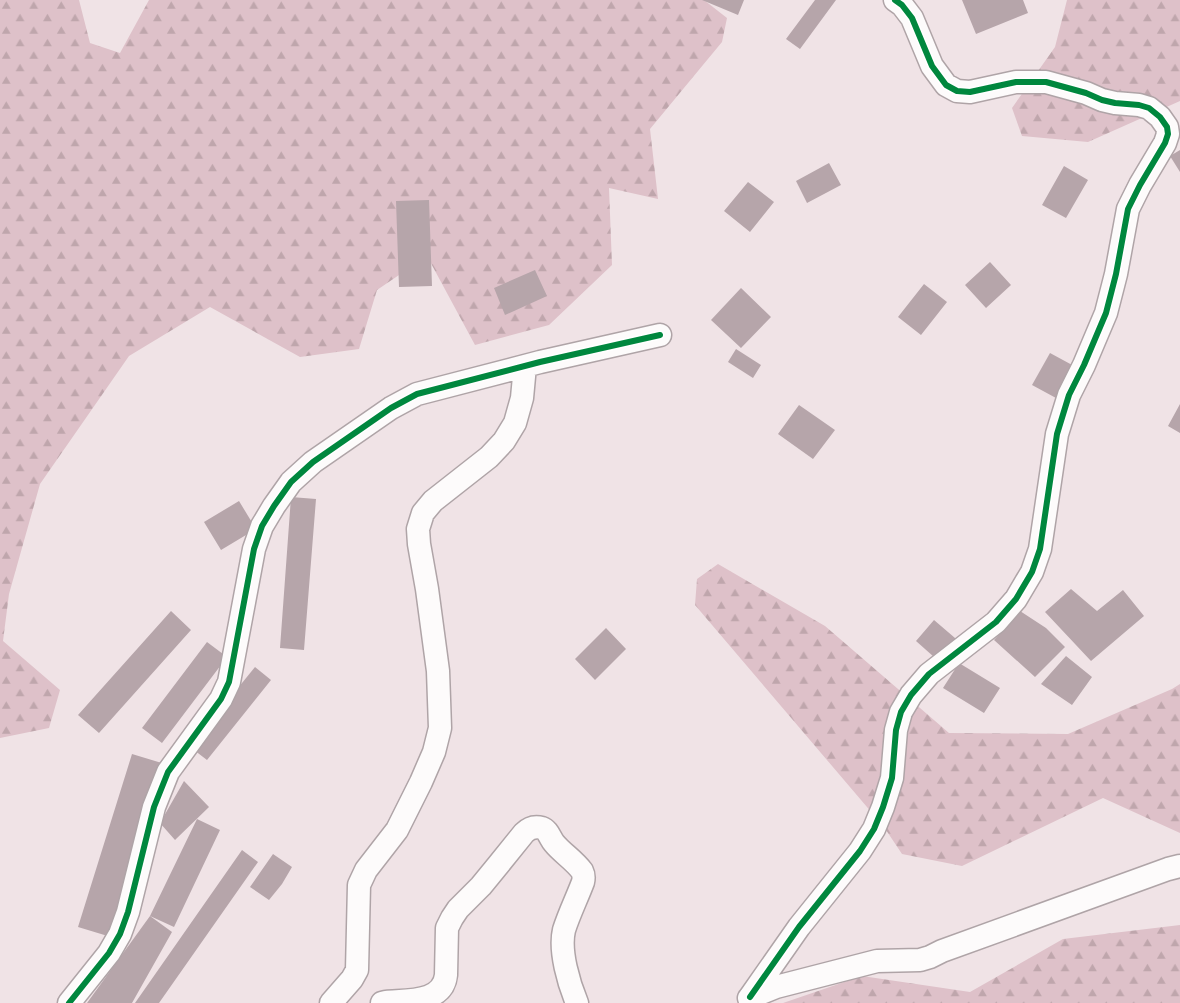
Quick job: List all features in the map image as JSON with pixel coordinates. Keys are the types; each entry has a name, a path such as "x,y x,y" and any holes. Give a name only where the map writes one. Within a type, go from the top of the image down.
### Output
{"street":[{"path":"745,1000 799,927 860,851 874,829 884,806 892,778 896,730 901,712 911,695 929,674 996,622 1016,599 1032,572 1040,549 1057,434 1069,395 1106,314 1116,274 1128,210 1140,185 1165,143 1168,134 1167,127 1160,117 1149,108 1102,100 1086,93 1046,82 1016,82 970,92 957,91 946,85 932,66 912,18 902,5 895,0"},
{"path":"69,1003 109,953 120,934 128,912 152,816 168,772 221,699 229,682 254,549 262,526 291,482 312,462 391,408 417,394 525,366 660,335"},
{"path":"331,1003 358,970 359,885 366,870 397,830 434,752 440,728 438,671 418,529 423,513 433,501 489,457 504,441 515,423 522,398 525,366"},
{"path":"382,1003 422,998 436,994 442,988 446,975 447,928 452,918 524,833 534,827 545,830 554,844 583,874 583,882 564,931 563,941 564,958 577,1003"},
{"path":"745,1000 776,987 877,961 925,959 942,951 1180,866"}],"green space":[{"path":"0,0 79,0 90,43 120,53 149,0 704,0 727,18 722,42 650,129 658,199 609,188 612,265 549,325 475,345 427,256 377,290 359,349 300,357 210,307 129,356 40,484 9,594 3,641 60,690 49,728 0,738"},
{"path":"1067,0 1180,0 1180,101 1088,142 1022,136 1012,108 1055,47"},
{"path":"718,564 825,626 949,733 1068,734 1180,684 1180,833 1103,798 962,866 902,854 884,827 695,605 697,579"},
{"path":"1180,925 1180,1003 783,1003 862,976 970,992 1063,939"}],"building":[{"path":"702,0 744,0 738,15"},
{"path":"815,0 836,0 800,49 786,39"},
{"path":"962,0 1023,0 1028,13 976,34"},
{"path":"1180,150 1180,172 1170,156"},
{"path":"829,163 841,185 807,203 796,181"},
{"path":"1064,166 1088,180 1066,218 1042,205"},
{"path":"748,182 774,202 750,232 724,211"},
{"path":"429,200 432,286 399,287 396,201"},
{"path":"990,262 1011,285 986,308 965,285"},
{"path":"535,270 547,296 505,315 494,288"},
{"path":"924,284 947,302 921,335 898,317"},
{"path":"741,288 771,317 741,348 711,320"},
{"path":"736,349 761,365 753,378 728,362"},
{"path":"1050,353 1074,366 1056,398 1032,385"},
{"path":"1180,404 1180,433 1168,426"},
{"path":"799,405 835,430 813,459 778,434"},
{"path":"291,497 316,499 304,650 280,648"},
{"path":"239,501 256,529 221,550 204,522"},
{"path":"1071,589 1097,611 1123,590 1144,616 1091,661 1045,612"},
{"path":"171,611 191,630 99,733 78,715"},
{"path":"1020,611 1046,628 1065,647 1035,677 994,640"},
{"path":"934,620 962,644 943,665 916,641"},
{"path":"606,628 626,649 595,680 575,659"},
{"path":"207,642 227,657 162,743 142,728"},
{"path":"1066,656 1092,677 1072,705 1041,684"},
{"path":"959,663 1000,688 984,713 943,688"},
{"path":"255,667 271,680 207,760 190,747"},
{"path":"132,754 165,764 111,937 78,927"},
{"path":"184,781 209,807 175,840 160,823"},
{"path":"197,819 220,830 174,927 150,916"},
{"path":"242,850 258,862 159,1003 135,1003"},
{"path":"273,854 292,867 282,884 269,900 250,887"},
{"path":"150,916 172,932 132,1003 87,1003"}],"cycle path":[{"path":"750,997 799,927 860,851 874,829 892,778 896,730 901,712 911,695 929,674 996,622 1016,599 1032,572 1040,549 1057,434 1069,395 1106,313 1116,274 1128,209 1165,143 1168,134 1167,127 1160,117 1149,108 1102,100 1086,93 1046,82 1016,82 970,92 957,91 946,85 932,66 912,18 902,5 895,0"},
{"path":"69,1003 109,953 120,934 128,912 154,807 168,772 221,699 229,682 254,549 262,526 291,482 313,462 391,408 417,394 540,362 660,335"}]}
